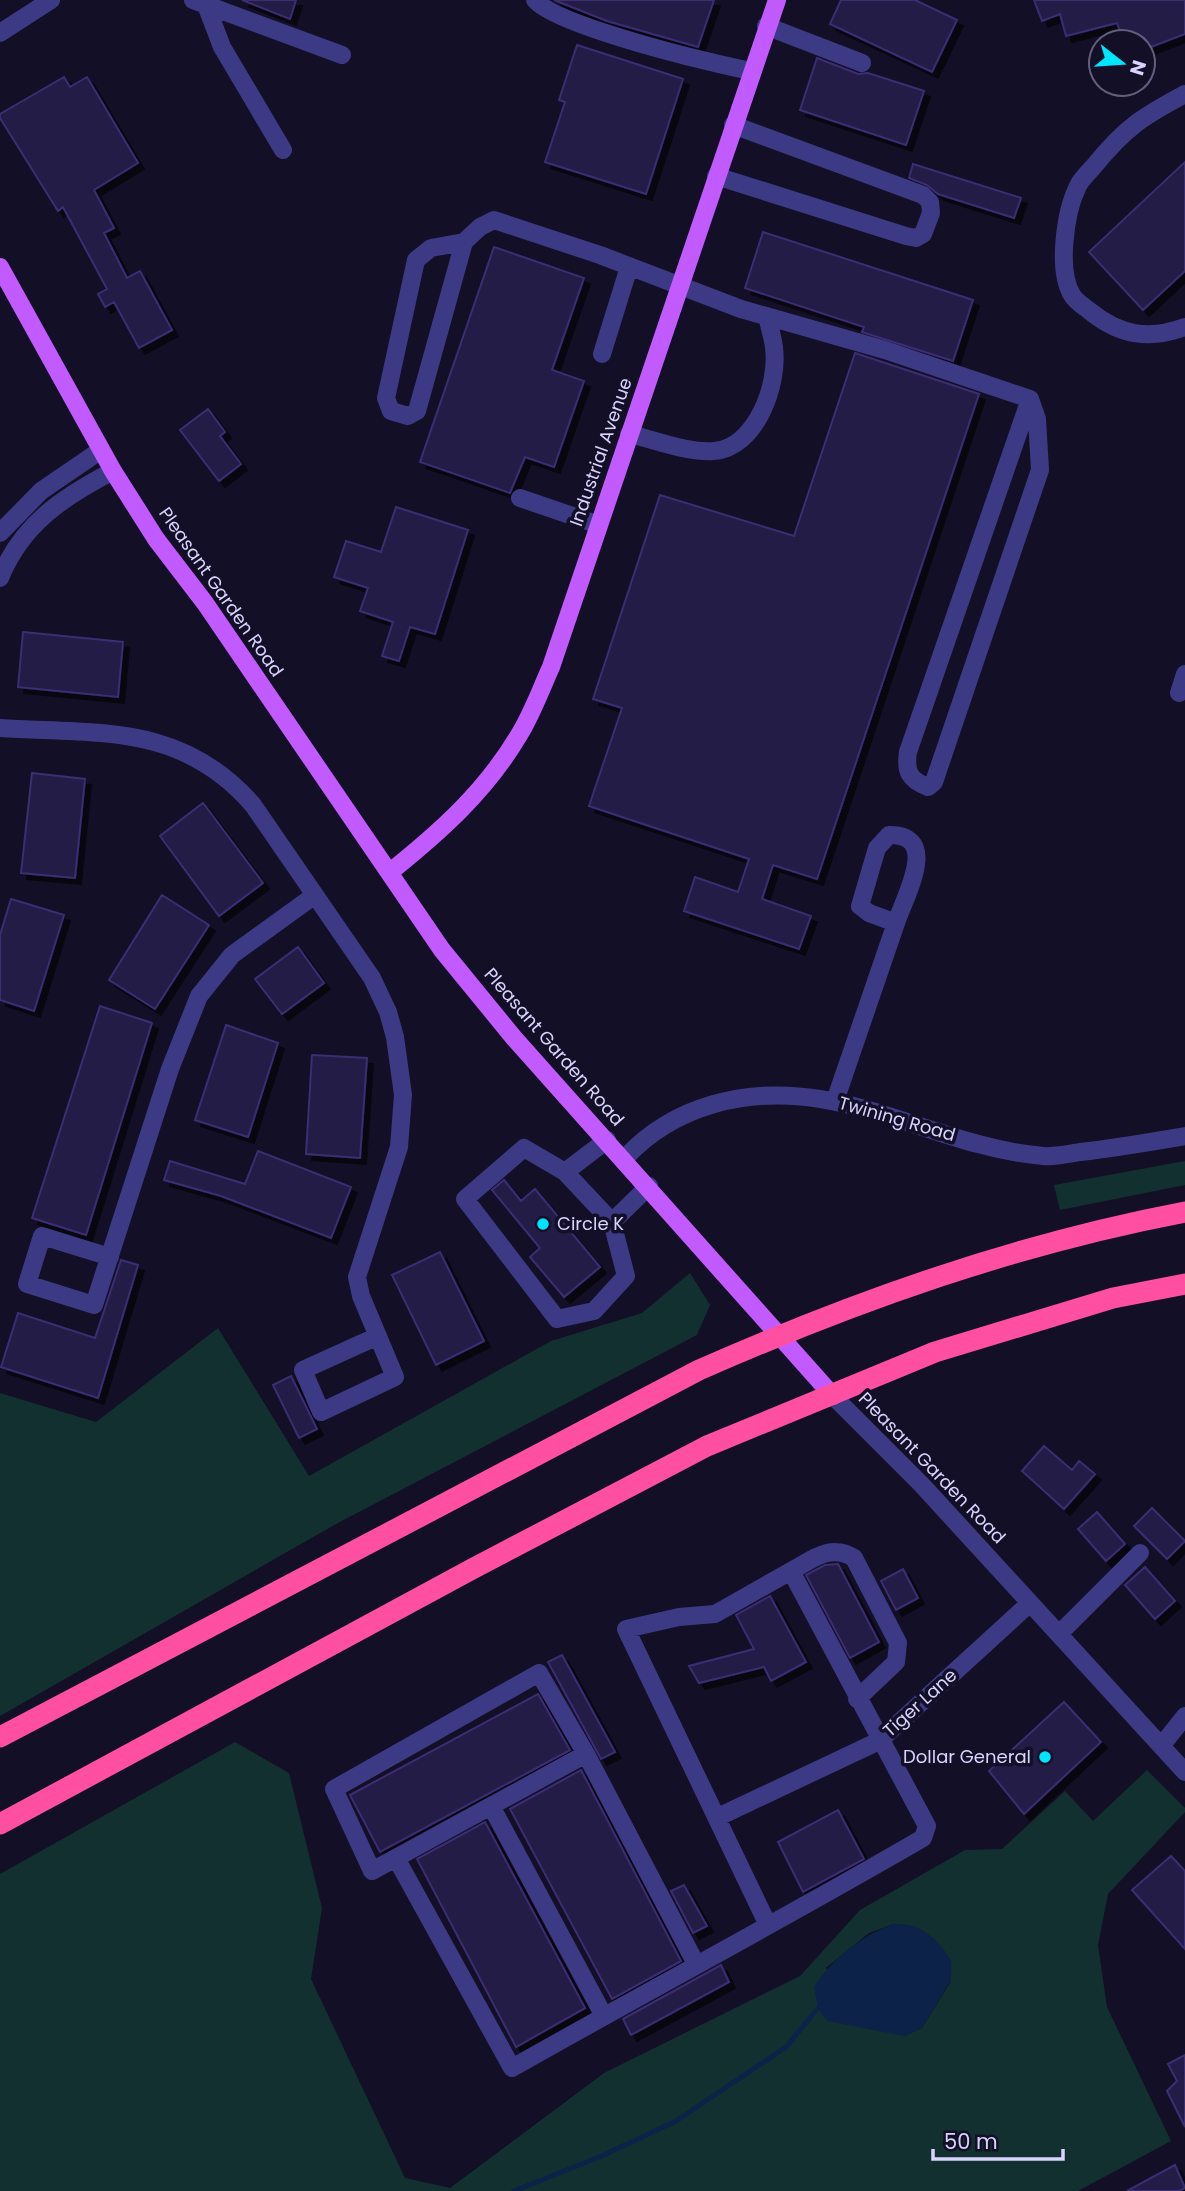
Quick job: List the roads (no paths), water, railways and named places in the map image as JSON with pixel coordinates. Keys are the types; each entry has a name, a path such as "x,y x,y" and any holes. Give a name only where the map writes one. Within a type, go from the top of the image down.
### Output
{"highway":[{"path":"0,1737 699,1370 780,1334 962,1267 1125,1223 1185,1212"},
{"path":"0,1825 474,1568 695,1453 771,1418 833,1396 935,1352 1113,1298 1185,1284"}],"main road":[{"name":"Industrial Avenue","path":"390,872 437,835 483,788 521,733 551,667 777,0"},
{"name":"Pleasant Garden Road","path":"0,267 113,471 156,539 205,603 466,979 514,1038 625,1158 833,1396"}],"street":[{"path":"0,33 51,0"},
{"path":"536,0 567,18 691,59 751,71"},
{"path":"199,2 342,55"},
{"path":"199,2 222,47 283,150"},
{"path":"766,26 862,64"},
{"path":"1185,94 1138,119 1116,138 1078,186 1066,228 1063,274 1072,297 1101,320 1134,335 1162,336 1185,327"},
{"path":"716,176 916,238 923,234 931,213 930,202 923,195 733,125"},
{"path":"464,242 417,411 408,416 391,411 386,398 416,260 431,248 464,242 494,220 679,287 885,350 1030,399"},
{"path":"601,354 629,267"},
{"path":"629,434 714,451 735,445 750,432 771,382 775,350 767,316"},
{"path":"1030,399 1037,419 1040,470 934,782 928,787 910,776 905,767 908,752 1030,399"},
{"path":"0,533 55,479 101,450"},
{"path":"0,578 29,529 62,499 113,471"},
{"path":"520,498 599,525"},
{"path":"15,516 29,529"},
{"path":"1179,693 1185,674"},
{"path":"0,728 129,736 148,739 187,753 239,789 372,978 388,1012 401,1064 402,1122 397,1157 357,1277 361,1296 378,1336 395,1377 321,1412 303,1370 378,1336"},
{"path":"835,1101 919,857 916,846 902,835 889,835 877,848 860,906 869,913 896,923"},
{"path":"110,1257 41,1236 27,1284 94,1305 110,1257 170,1069 199,996 232,955 315,895"},
{"name":"Twining Road","path":"625,1158 662,1126 696,1109 743,1096 775,1094 835,1101 992,1147 1046,1157 1185,1136"},
{"path":"565,1172 607,1140"},
{"path":"524,1148 565,1172 612,1222 626,1276 594,1311 557,1319 466,1199 524,1148"},
{"path":"612,1222 649,1186"},
{"name":"Pleasant Garden Road","path":"833,1396 922,1485 1185,1772"},
{"path":"768,1925 626,1629 679,1617 715,1614 828,1551 841,1550 854,1558 898,1643 896,1662 857,1699"},
{"path":"1059,1634 1140,1553"},
{"path":"396,1858 512,2068 923,1838 927,1826 790,1571"},
{"name":"Tiger Lane","path":"718,1817 879,1741 1030,1603"},
{"path":"586,1754 373,1871 334,1789 539,1673 586,1754 696,1964"},
{"path":"1162,1745 1185,1716"},
{"path":"491,1806 604,2015"}],"water":[{"path":"894,1924 912,1926 927,1933 951,1960 951,1980 922,2028 904,2036 827,2021 818,2008 814,1987 849,1949"}],"waterway":[{"path":"514,2191 604,2155 676,2121 786,2047 818,2008 824,2005"}],"place":[{"name":"Circle K","path":"543,1224"},
{"name":"Dollar General","path":"1045,1757"}]}
